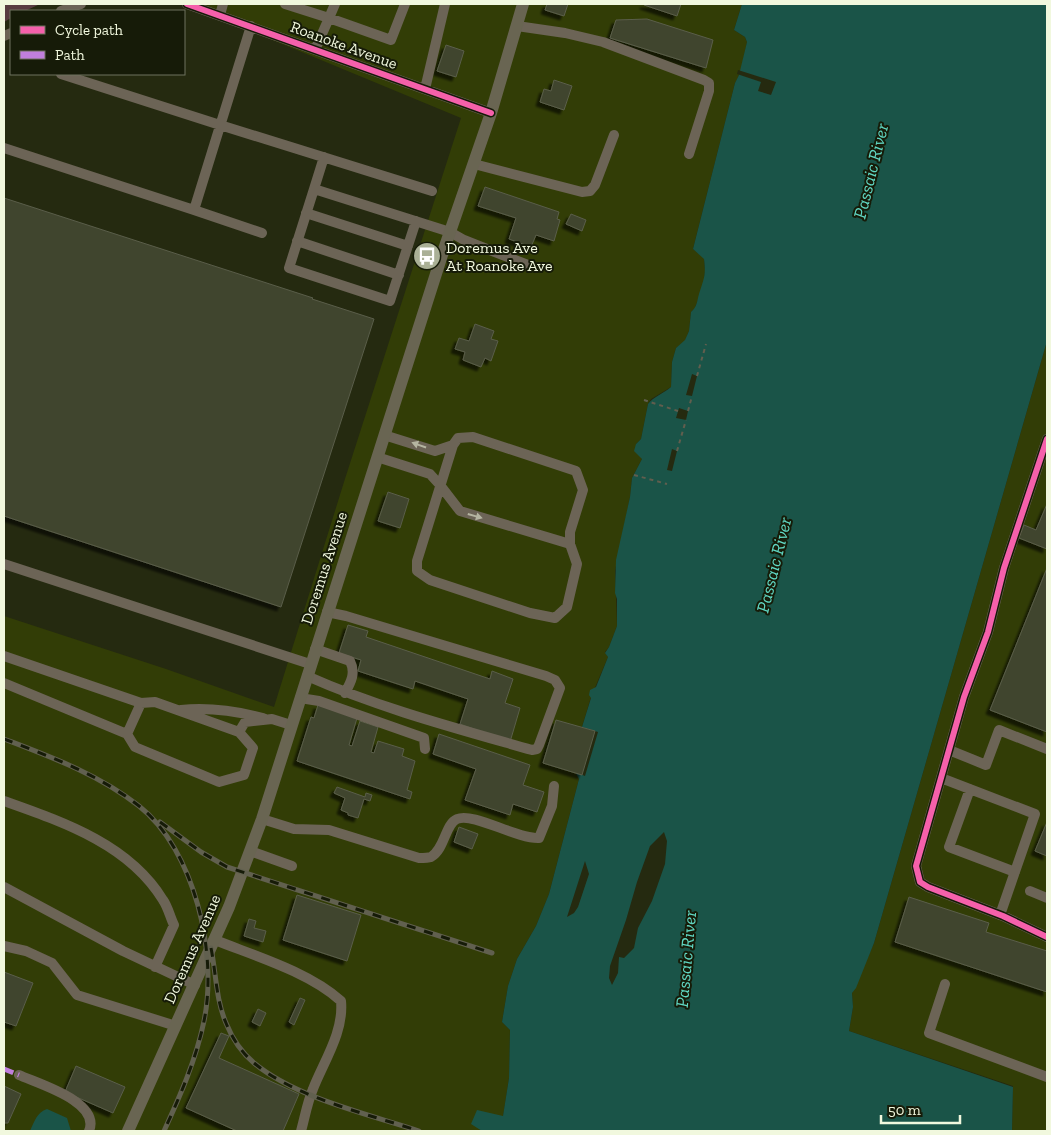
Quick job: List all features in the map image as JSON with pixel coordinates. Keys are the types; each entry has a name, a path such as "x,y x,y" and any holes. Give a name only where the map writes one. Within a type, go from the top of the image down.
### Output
{"main road":[{"name":"Doremus Avenue","path":"128,1131 215,940 262,819 384,435 491,113 523,4"}],"street":[{"path":"64,10 81,4"},
{"name":"Roanoke Avenue","path":"187,4 491,113"},
{"path":"220,15 224,4"},
{"path":"285,4 391,40 405,4"},
{"path":"315,50 335,4"},
{"path":"425,89 445,4"},
{"path":"194,210 251,26"},
{"path":"517,26 565,33 603,42 709,83 709,91 689,154"},
{"path":"65,75 432,191"},
{"path":"474,164 582,192 590,191 595,185 614,135"},
{"path":"4,148 262,232"},
{"path":"324,157 288,268 390,301 416,221"},
{"path":"314,189 450,232 464,240 533,267"},
{"path":"306,213 408,246"},
{"path":"297,241 399,275"},
{"path":"384,435 435,451 453,445"},
{"path":"473,437 576,471 583,490 570,532 570,544 577,564 567,607 555,618 530,613 430,580 417,570 417,561 453,445 458,438 473,437"},
{"path":"1047,439 1004,568 988,632 964,697 916,866 920,882 928,887 1000,915 1047,937"},
{"path":"377,457 430,474 460,511 570,544"},
{"path":"4,564 309,670 345,693 399,712 532,750 537,749 560,688 555,680 346,616 327,612"},
{"path":"315,649 350,662 354,668 352,681 345,693"},
{"path":"4,656 141,703 155,702 239,732 254,748 244,775 218,782 136,747 127,734 4,683"},
{"path":"300,698 319,701 424,738 425,749"},
{"path":"127,734 141,703"},
{"path":"178,710 202,708 240,712 291,725"},
{"path":"239,732 245,722 272,720"},
{"path":"949,750 986,764 999,730 1047,749"},
{"path":"941,778 1035,814 1000,915"},
{"path":"262,819 294,829 329,830 419,858 431,857 441,846 451,824 456,819 467,818 524,836 539,838 552,806 554,786"},
{"path":"970,789 949,847 1015,872"},
{"path":"4,801 47,816 101,840 143,873 164,901 174,925 155,967"},
{"path":"250,852 292,866"},
{"path":"4,887 155,967 195,984"},
{"path":"1030,891 1047,898"},
{"path":"215,940 300,974 328,989 342,1001 343,1014 311,1094 301,1131"},
{"path":"4,946 26,951 52,964 77,995 176,1026"},
{"path":"945,984 930,1033 1047,1077"},
{"path":"19,1076 77,1101 89,1116 92,1125 90,1131"}],"path":[{"path":"697,376 706,344"},
{"path":"688,411 692,396"},
{"path":"644,400 678,411"},
{"path":"677,451 686,420"},
{"path":"634,475 667,484"}],"shaded area":[{"path":"4,4 40,4 27,10 10,10 10,19 4,22"},
{"path":"186,4 742,4 734,30 745,37 747,42 741,71 735,83 693,249 704,258 704,283 695,308 691,312 689,331 685,341 676,348 672,362 671,387 651,399 648,404 641,439 636,444 642,459 632,478 615,571 617,626 609,647 605,652 608,657 591,697 582,727 579,779 549,894 536,926 517,959 508,986 502,1022 510,1030 509,1078 503,1117 479,1130 482,1131 4,1131 4,616 166,669 274,707 461,118"},
{"path":"1047,341 1047,1131 1012,1131 1013,1086 849,1031 853,1007 852,993 874,943"}],"water":[{"name":"Passaic River","path":"742,4 1047,4 1047,341 874,943 856,988 852,993 853,1007 849,1031 1013,1087 1012,1131 482,1131 471,1124 477,1110 503,1116 509,1078 510,1030 502,1022 508,986 517,959 536,926 549,894 579,779 575,772 582,727 591,698 589,695 590,690 596,687 608,657 605,653 617,626 616,560 630,497 632,478 642,459 634,451 636,444 641,439 648,404 671,387 672,362 676,348 685,340 689,331 691,312 696,304 703,280 704,259 693,249 747,42 745,37 734,30"},
{"path":"47,1109 67,1118 71,1131 30,1131 38,1115"}],"pier":[{"path":"738,70 776,82 771,95 758,91 761,82 737,74"},
{"path":"692,374 697,376 692,396 686,395"},
{"path":"679,408 688,411 686,420 676,418"},
{"path":"672,449 677,451 672,471 667,470"},
{"path":"582,727 598,732 585,776 575,772"},
{"path":"664,832 667,841 665,864 652,901 638,928 634,948 624,958 619,957 618,973 612,985 609,978 610,966 637,882 650,846"},
{"path":"585,861 589,874 578,907 574,913 567,917"}],"building":[{"path":"547,4 568,4 564,16 545,10"},
{"path":"644,4 681,4 677,16"},
{"path":"647,19 713,40 706,68 610,38 616,20"},
{"path":"446,45 464,51 456,77 437,71"},
{"path":"554,80 572,86 564,110 540,102 544,89 551,91"},
{"path":"485,187 559,212 557,219 560,220 554,241 536,235 531,247 509,239 516,218 478,206"},
{"path":"4,198 374,319 281,607 4,516"},
{"path":"571,214 586,220 582,231 566,224"},
{"path":"475,324 494,331 491,339 498,341 491,361 485,358 481,367 463,360 465,352 455,349 459,338 469,341"},
{"path":"388,492 409,499 400,528 378,521"},
{"path":"1047,504 1047,549 1019,538 1024,525 1036,530"},
{"path":"1047,568 1047,732 990,710"},
{"path":"348,625 368,631 366,637 490,679 492,671 513,679 505,703 520,708 510,742 460,724 468,699 415,681 413,689 358,671 361,660 339,653"},
{"path":"318,705 357,718 349,745 352,746 360,721 378,727 371,752 374,753 378,741 404,749 402,756 415,761 407,790 412,792 410,799 297,761 311,717 314,718"},
{"path":"556,720 595,731 582,775 543,763"},
{"path":"439,734 530,765 523,785 544,792 537,812 513,804 510,815 465,800 476,769 433,754"},
{"path":"337,787 365,797 366,793 372,795 370,801 364,799 358,818 348,815 348,813 341,810 345,798 334,793"},
{"path":"1047,822 1047,856 1035,851"},
{"path":"459,827 478,834 472,849 454,842"},
{"path":"297,895 361,915 347,961 283,940"},
{"path":"909,897 989,923 986,932 1047,951 1047,992 895,942"},
{"path":"249,919 256,921 254,928 266,931 263,942 244,936"},
{"path":"4,972 33,983 16,1026 4,1022"},
{"path":"300,998 305,1000 294,1025 289,1022"},
{"path":"258,1009 266,1013 260,1026 252,1022"},
{"path":"221,1033 229,1036 219,1058 299,1094 283,1131 237,1131 186,1108"},
{"path":"76,1066 125,1087 113,1113 65,1092"},
{"path":"4,1086 21,1094 8,1123 4,1123"}],"railway":[{"path":"4,739 91,775 139,806 158,825 175,849 188,876 198,905 204,935 208,965 208,994 197,1050 182,1091 164,1131"},
{"path":"160,822 201,852 227,867 492,953"},
{"path":"211,948 218,996 228,1029 241,1050 254,1063 290,1086 311,1095 333,1104 419,1131"}],"marked path":[{"path":"4,1069 19,1075"}],"cycle path":[{"path":"187,4 491,113"},
{"path":"1047,439 1004,568 988,632 964,697 916,866 920,882 928,887 1003,916 1047,937"}],"place":[{"name":"Doremus Ave At Roanoke Ave","path":"427,256"}]}
